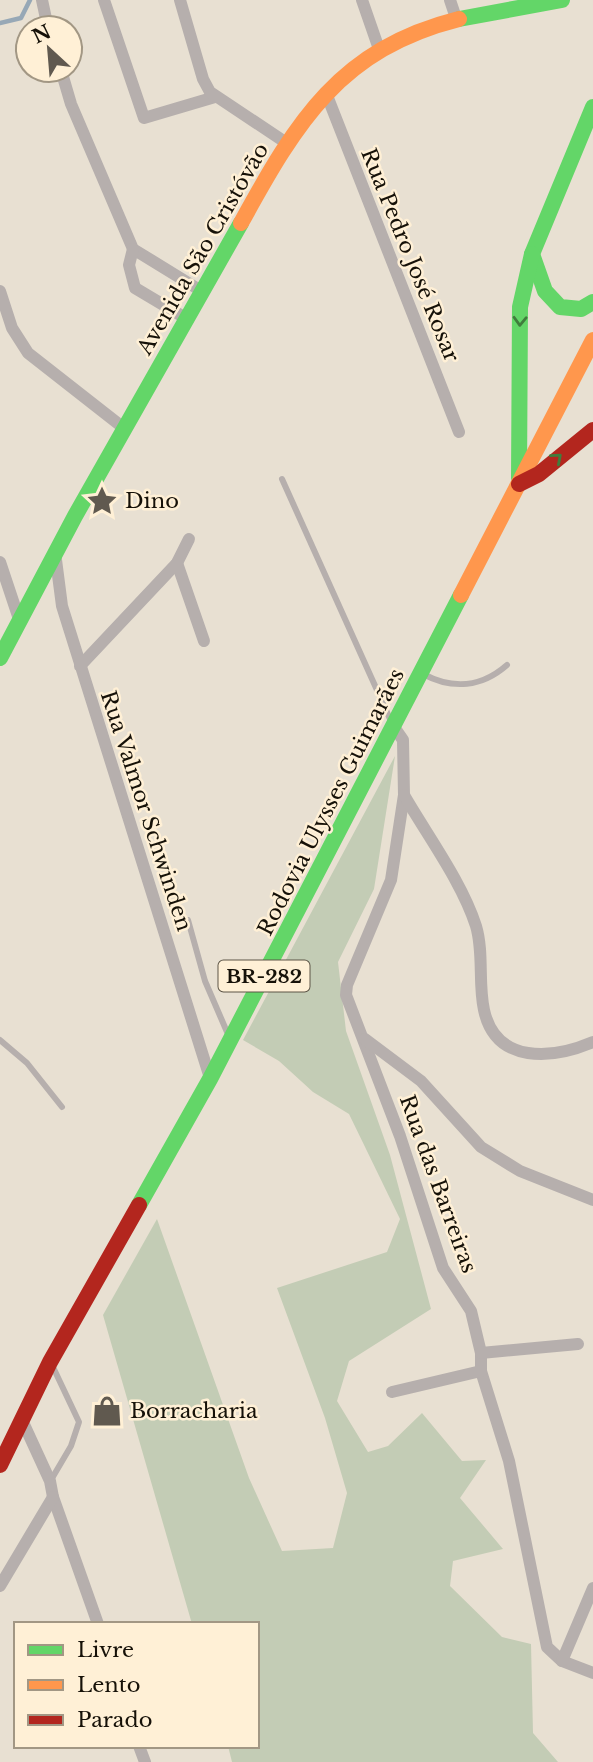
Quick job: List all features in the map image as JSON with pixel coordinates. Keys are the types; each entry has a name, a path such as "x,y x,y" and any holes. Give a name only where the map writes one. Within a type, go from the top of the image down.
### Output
{"main road":[{"name":"Avenida São Cristóvão","path":"0,659 55,552 187,319 288,144 326,93 351,69 379,49 457,21 562,0"},
{"path":"593,107 524,281 520,307 519,484 540,474 593,430"},
{"path":"533,254 540,288 548,298 572,309 585,308 593,302"},
{"name":"Rodovia Ulysses Guimarães","path":"0,1465 50,1362 231,1040 593,340"}],"street":[{"path":"104,0 144,118 215,97"},
{"path":"180,0 203,79 215,97 288,144"},
{"path":"362,0 379,49"},
{"path":"450,0 457,21"},
{"path":"66,84 91,152 134,250 203,292"},
{"name":"Rua Pedro José Rosar","path":"326,93 459,432"},
{"path":"134,250 128,265 135,288 187,319"},
{"path":"0,291 12,328 28,353 125,429"},
{"path":"79,666 177,563 189,539"},
{"name":"Rua Valmor Schwinden","path":"55,552 62,606 79,666 210,1079"},
{"path":"0,562 19,619"},
{"path":"177,563 204,641"},
{"name":"Rua das Barreiras","path":"394,727 403,740 404,795 391,880 347,985 349,1004 400,1136 443,1268 471,1311 481,1353 481,1371 509,1461 547,1647 562,1661"},
{"path":"404,795 476,926 484,1010 499,1040 509,1048 529,1055 570,1051 593,1042"},
{"path":"364,1038 421,1081 481,1147 520,1171 593,1200"},
{"path":"481,1353 578,1343"},
{"path":"392,1392 481,1371"},
{"path":"22,1420 50,1481 53,1497 98,1622"},
{"path":"0,1586 53,1497"},
{"path":"593,1588 562,1661 593,1673"}],"lane":[{"path":"282,479 394,727"},
{"path":"422,673 446,684 469,684 489,678 507,665"},
{"path":"188,920 205,981 231,1040"},
{"path":"0,1040 27,1063 62,1107"},
{"path":"50,1362 79,1422 71,1446 50,1481"}],"green space":[{"path":"395,756 374,889 338,962 346,1031 390,1155 431,1309 349,1361 337,1401 368,1452 388,1446 422,1413 462,1461 486,1460 460,1498 503,1549 453,1561 450,1586 502,1637 531,1644 533,1733 558,1762 232,1762 228,1748 259,1748 259,1622 191,1622 103,1315 157,1219 249,1478 282,1551 333,1548 347,1493 325,1418 277,1288 387,1252 400,1219 349,1114 313,1092 279,1061 243,1040"}],"waterway":[{"path":"0,23 21,18 30,0"}],"traffic: fast":[{"path":"459,19 562,0"},
{"path":"532,254 593,107"},
{"path":"0,658 75,516 241,223"},
{"path":"519,478 520,307 532,254"},
{"path":"533,257 545,291 560,307 581,309 593,302"},
{"path":"139,1205 210,1079 461,595"}],"traffic: slow":[{"path":"241,223 282,152 326,94 352,70 383,49 418,32 459,19"},
{"path":"461,595 593,340"}],"traffic: jam":[{"path":"519,484 539,474 593,430"},
{"path":"0,1465 50,1362 139,1205"}],"place":[{"name":"Dino","path":"102,501"},
{"name":"Borracharia","path":"107,1411"}]}
